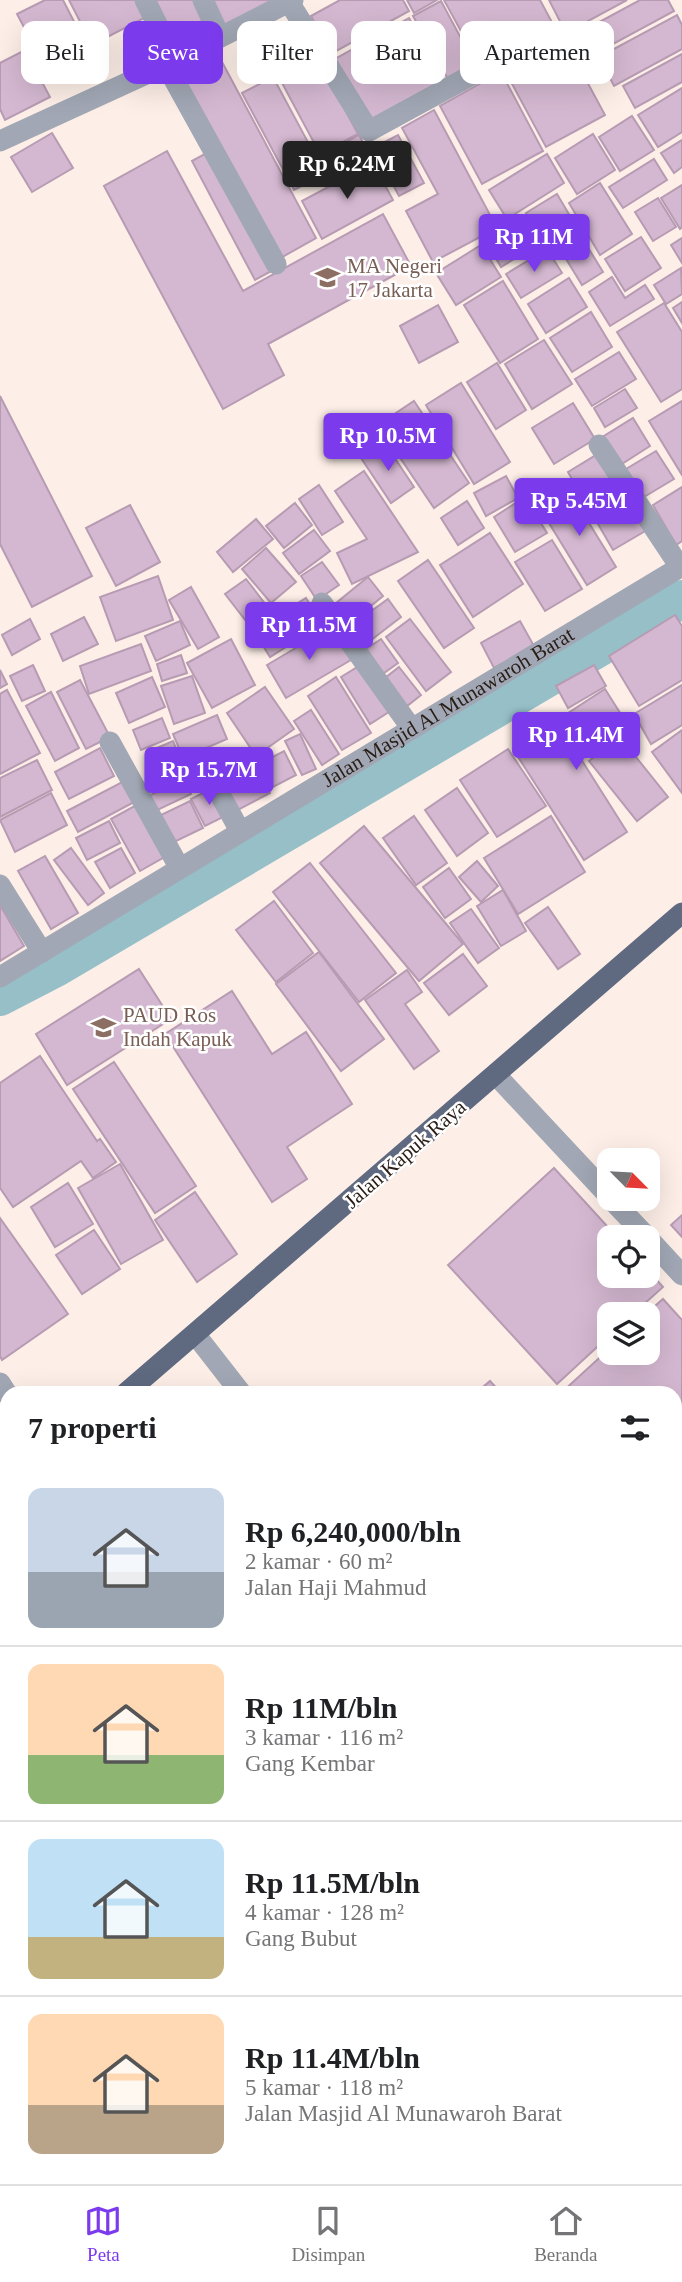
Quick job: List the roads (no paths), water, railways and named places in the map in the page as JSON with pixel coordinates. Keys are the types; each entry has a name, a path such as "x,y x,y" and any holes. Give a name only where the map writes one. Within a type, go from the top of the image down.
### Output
{"main road":[{"name":"Jalan Kapuk Raya","path":"133,1386 682,913"}],"street":[{"path":"145,0 154,21"},
{"path":"203,0 213,21"},
{"path":"223,35 291,1 369,131 460,81"},
{"path":"0,141 123,84"},
{"path":"182,84 276,264"},
{"path":"599,445 681,566"},
{"name":"Jalan Masjid Al Munawaroh Barat","path":"0,977 681,566"},
{"path":"322,603 412,729"},
{"path":"110,742 179,867"},
{"path":"201,760 240,831"},
{"path":"0,886 42,952"},
{"path":"496,1075 597,1183"},
{"path":"623,1211 635,1225"},
{"path":"660,1252 682,1275"},
{"path":"195,1334 236,1386"}],"waterway":[{"path":"0,997 56,968 682,599"}],"place":[{"name":"MA Negeri 17 Jakarta","path":"327,278"},
{"name":"PAUD Ros Indah Kapuk","path":"103,1027"}]}
